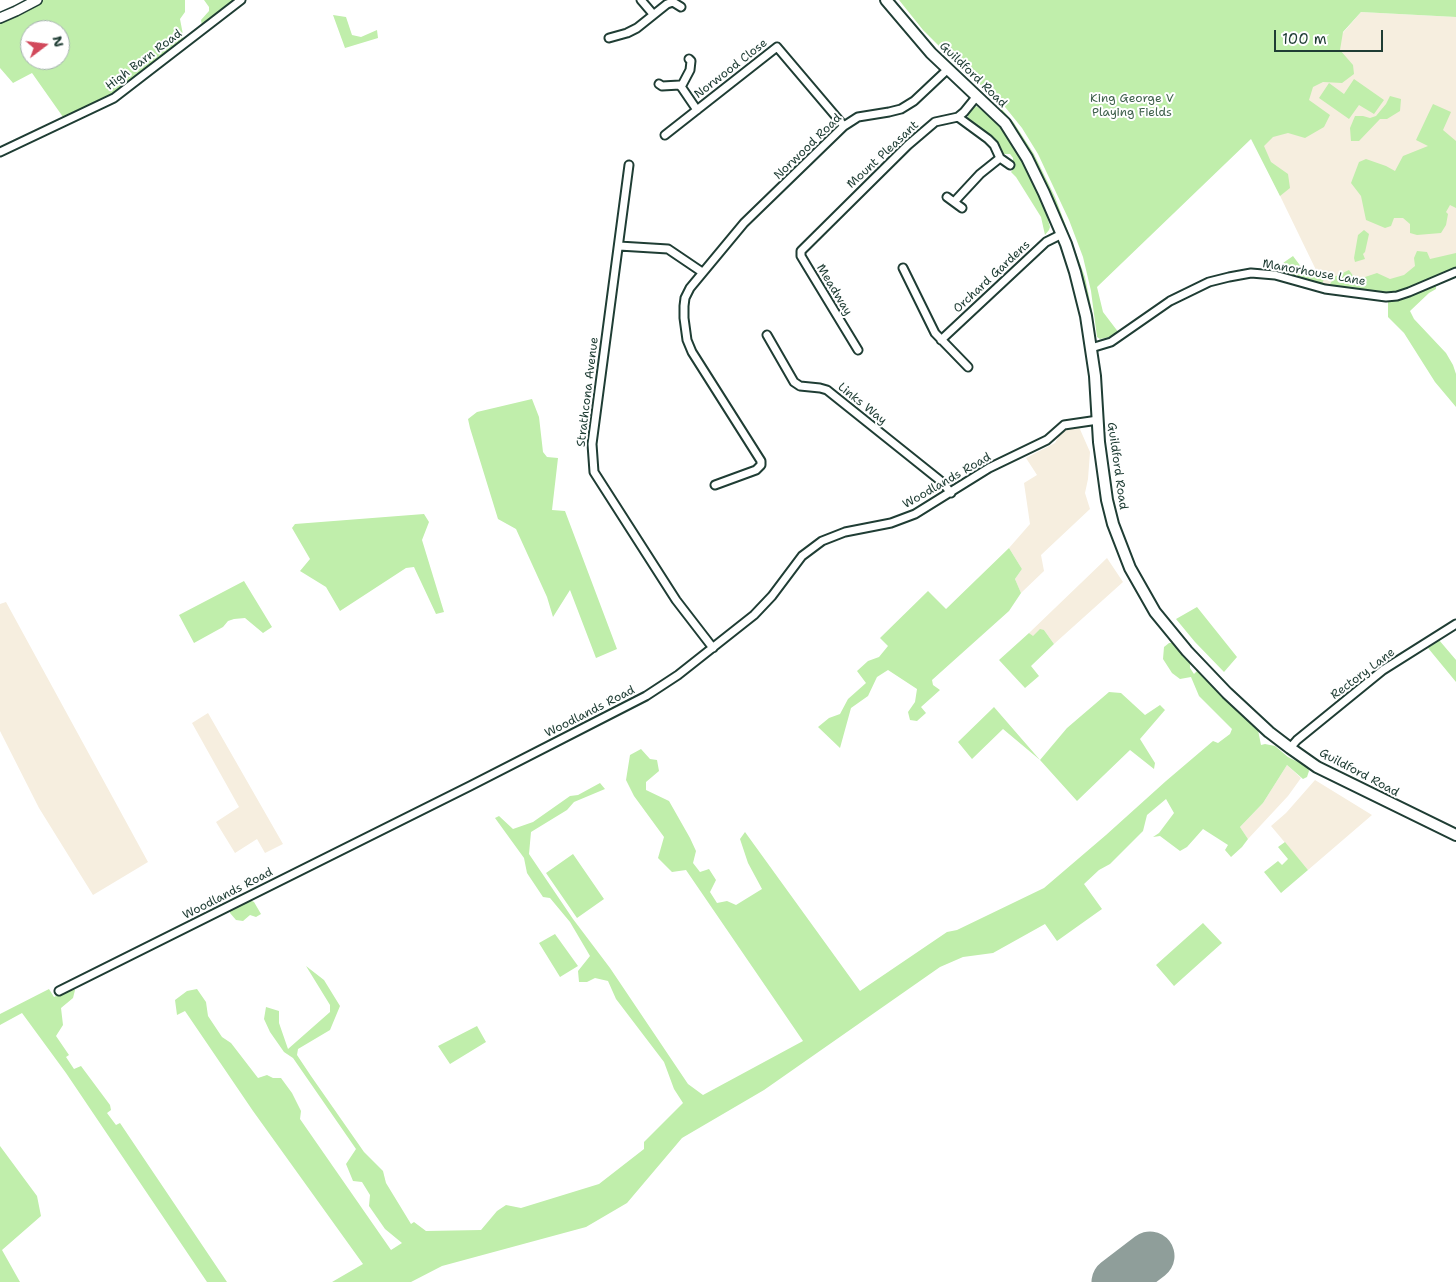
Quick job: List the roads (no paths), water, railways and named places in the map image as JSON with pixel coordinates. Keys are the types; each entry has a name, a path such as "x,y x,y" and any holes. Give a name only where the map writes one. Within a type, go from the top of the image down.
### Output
{"main road":[{"name":"Guildford Road","path":"886,0 917,38 1005,123 1017,140 1062,234 1075,272 1086,316 1095,376 1104,479 1114,524 1130,568 1144,596 1168,630 1203,669 1269,732 1317,767 1456,835"}],"street":[{"path":"0,18 16,12 37,0"},
{"name":"High Barn Road","path":"0,152 114,98 240,0"},
{"path":"641,0 653,14"},
{"path":"609,38 632,30 667,4 673,2 681,7"},
{"name":"Norwood Close","path":"665,135 777,46 844,126"},
{"path":"681,87 690,70 691,62 689,59"},
{"name":"Norwood Road","path":"715,485 750,473 761,465 758,455 692,352 687,340 684,318 685,298 690,288 744,223 844,126 858,117 901,109 914,101 948,69"},
{"path":"659,84 662,86 680,85 697,110"},
{"path":"977,96 958,117 994,145 1000,158 1010,165"},
{"name":"Mount Pleasant","path":"809,242 920,135 940,120 958,117"},
{"path":"954,202 980,174 1000,158"},
{"name":"Strathcona Avenue","path":"629,165 592,444 594,472 676,600 713,648"},
{"path":"947,197 962,208"},
{"name":"Orchard Gardens","path":"941,340 1046,242 1062,234"},
{"name":"Meadway","path":"809,242 801,250 801,256 858,350"},
{"path":"619,246 668,249 702,272"},
{"path":"903,268 930,324 941,340 968,367"},
{"name":"Manorhouse Lane","path":"1091,348 1111,342 1170,301 1209,282 1229,277 1251,273 1275,275 1325,289 1386,297 1397,296 1456,272"},
{"name":"Links Way","path":"767,336 794,382 800,386 827,390 942,482 951,493"},
{"name":"Woodlands Road","path":"59,990 470,786 646,696 678,675 713,648 765,604 798,561 812,547 834,535 903,519 951,493 988,468 1046,440 1064,425 1098,420"},
{"name":"Rectory Lane","path":"1290,748 1297,740 1383,670 1456,624"}],"park label":[{"name":"King George V Playing Fields","path":"1132,106"}]}
